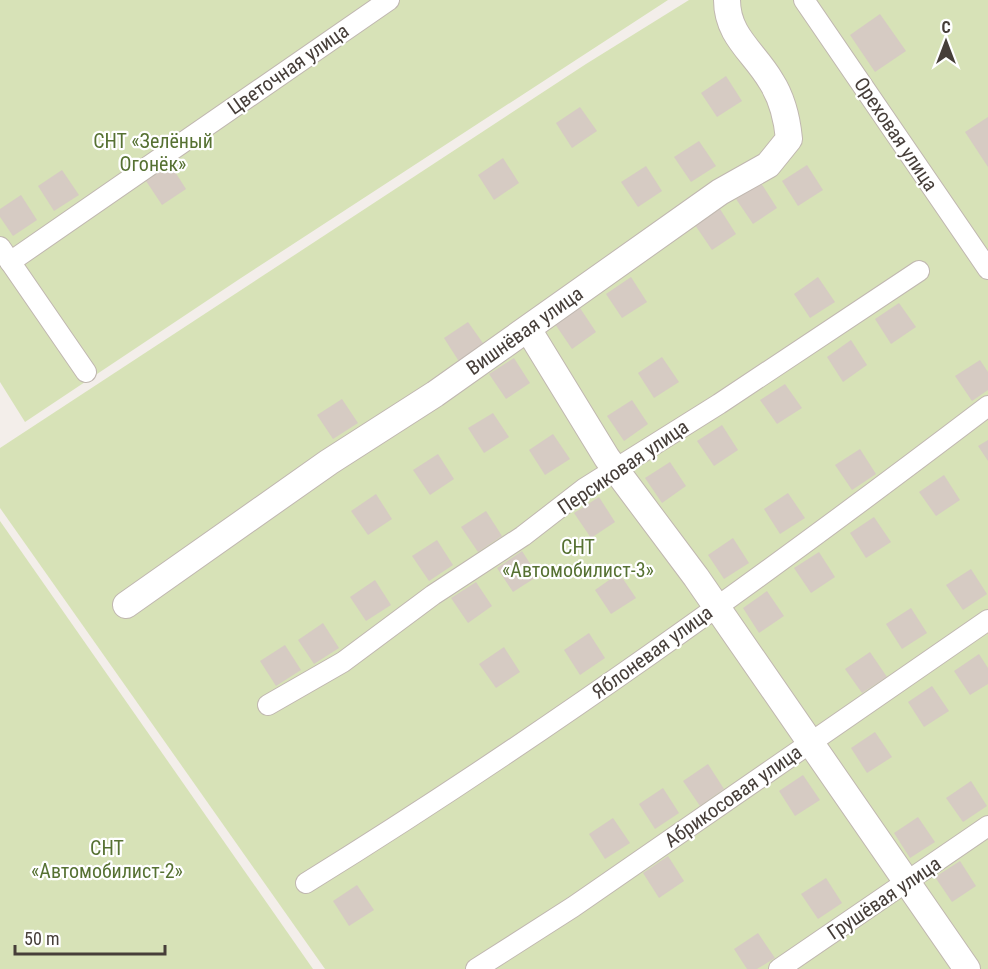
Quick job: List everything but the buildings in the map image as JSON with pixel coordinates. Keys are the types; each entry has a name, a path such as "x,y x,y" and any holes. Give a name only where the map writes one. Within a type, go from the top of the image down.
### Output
{"street":[{"name":"Цветочная улица","path":"5,254 389,0"},
{"name":"Вишнёвая улица","path":"126,605 329,462 435,394 720,192 768,165 789,139 786,116 771,81 735,37 727,12 727,0"},
{"name":"Ореховая улица","path":"804,0 988,269"},
{"path":"5,254 86,372"},
{"name":"Персиковая улица","path":"268,705 343,662 433,595 523,536 585,488 919,271"},
{"path":"528,329 615,469 716,605 967,969"},
{"name":"Яблоневая улица","path":"306,883 431,806 579,705 716,605 787,558 988,406"},
{"name":"Абрикосовая улица","path":"476,969 573,907 988,620"},
{"name":"Грушёвая улица","path":"779,969 988,826"}],"green space":[{"name":"СНТ «Зелёный Огонёк»","path":"0,0 668,0 241,278 25,422 0,382"},
{"name":"СНТ «Автомобилист-3»","path":"689,0 988,0 988,969 325,969 0,508 0,448 586,64"},
{"name":"СНТ «Автомобилист-2»","path":"0,521 313,969 0,969"}]}
